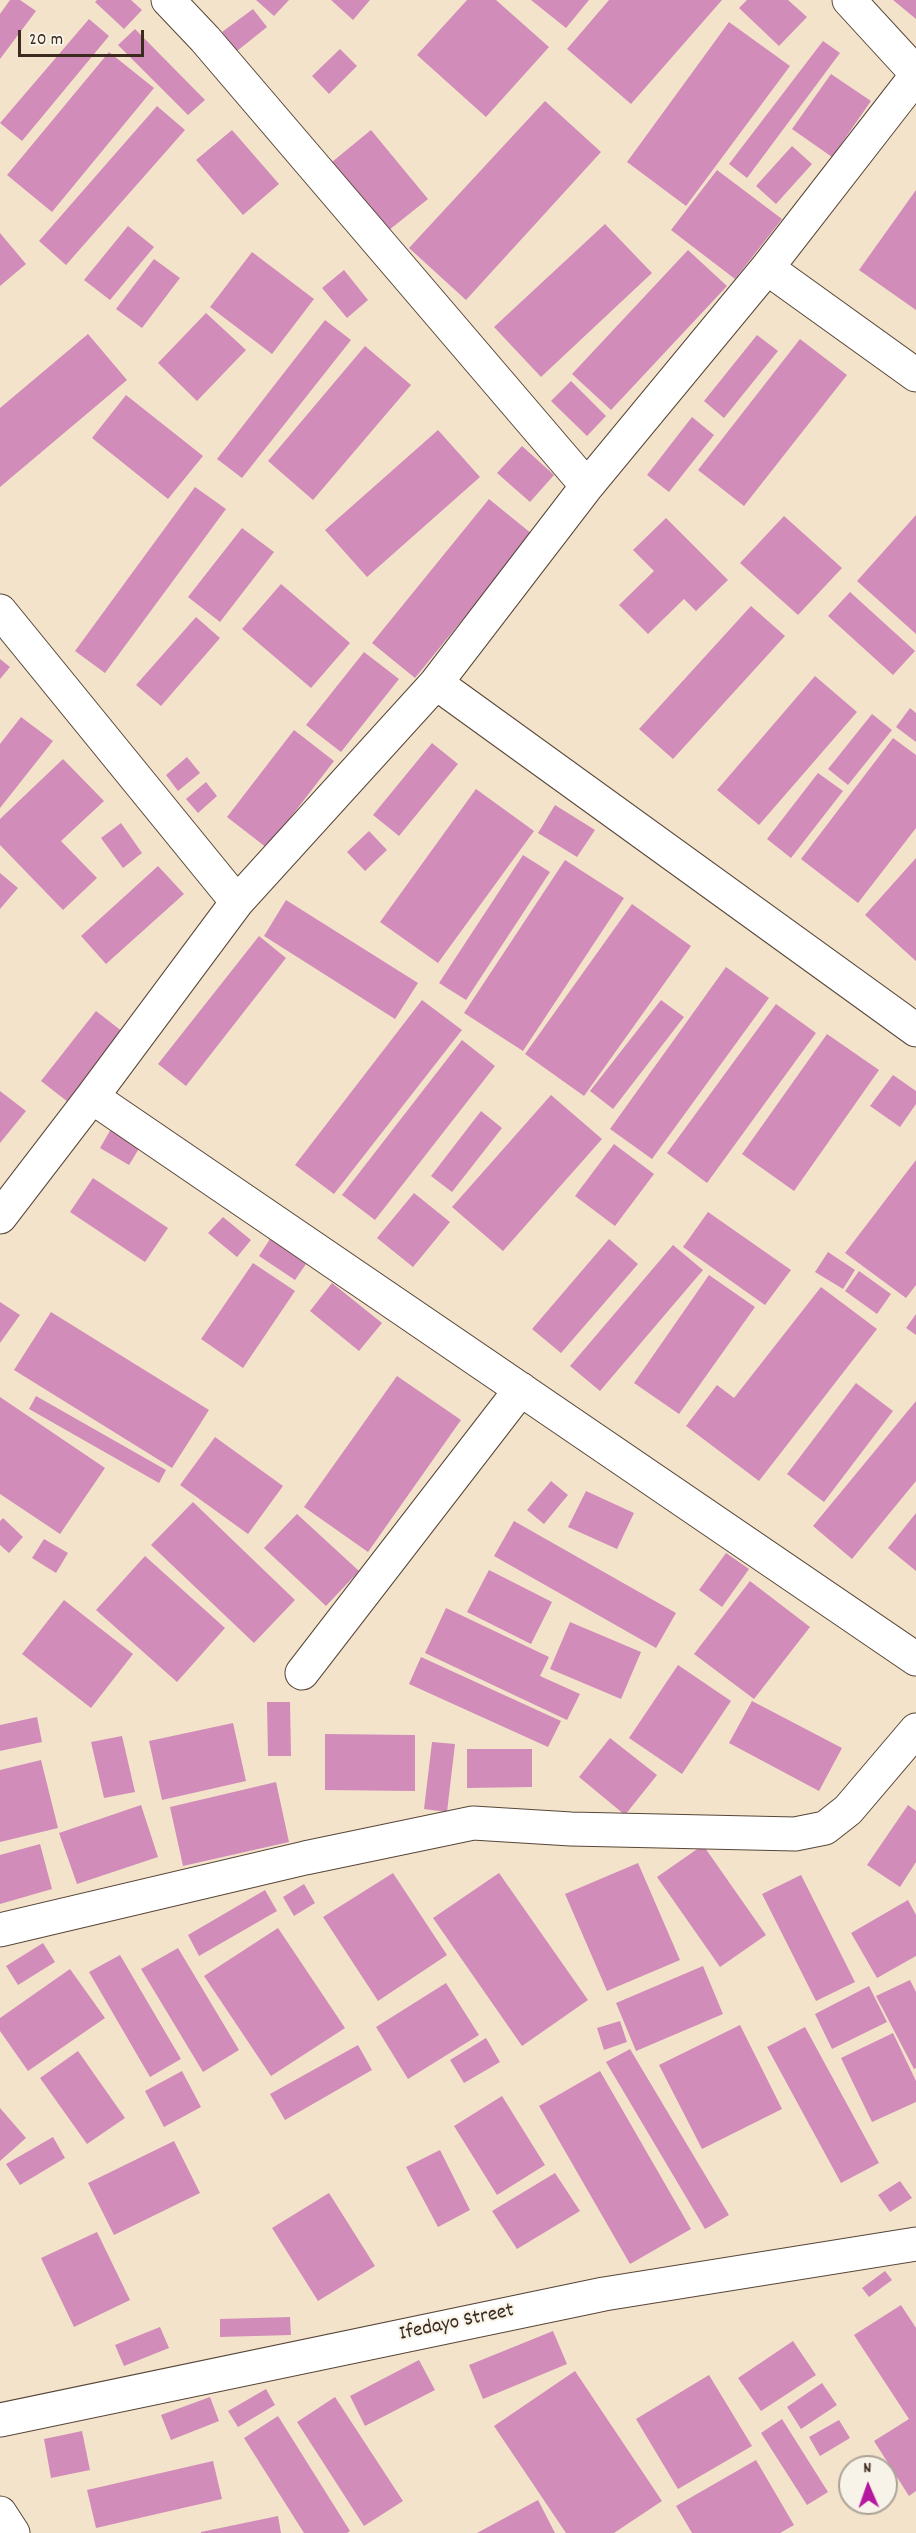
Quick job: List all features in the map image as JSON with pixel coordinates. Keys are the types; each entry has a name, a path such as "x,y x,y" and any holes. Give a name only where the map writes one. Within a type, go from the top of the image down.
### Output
{"street":[{"path":"168,0 587,486"},
{"path":"0,1217 93,1097 237,902 436,683 587,486 767,268 916,75 849,0"},
{"path":"767,268 916,375"},
{"path":"0,611 237,902"},
{"path":"436,683 916,1030"},
{"path":"93,1097 916,1659"},
{"path":"302,1673 520,1389"},
{"path":"0,1930 305,1858 473,1823 571,1829 795,1834 825,1828 848,1810 916,1730"},
{"name":"Ifedayo Street","path":"0,2420 604,2294 916,2244"},
{"path":"0,2513 13,2533"}],"building":[{"path":"10,0 20,0 36,11 0,59 0,14"},
{"path":"97,0 131,0 142,10 124,29 95,2"},
{"path":"256,0 289,0 274,16"},
{"path":"331,0 370,0 353,20"},
{"path":"467,0 496,0 549,47 486,117 417,55"},
{"path":"531,0 589,0 566,28"},
{"path":"609,0 722,0 631,104 567,49"},
{"path":"747,0 788,0 807,17 779,46 739,8"},
{"path":"893,0 916,0 916,19"},
{"path":"253,9 267,27 237,51 222,32"},
{"path":"89,19 109,36 22,141 0,123"},
{"path":"729,22 790,66 686,206 627,162"},
{"path":"135,29 205,100 188,115 118,45"},
{"path":"823,41 840,53 747,178 729,164"},
{"path":"340,49 357,66 329,94 312,76"},
{"path":"109,52 154,88 52,212 7,175"},
{"path":"831,74 871,101 832,157 792,129"},
{"path":"545,101 601,152 466,300 409,248"},
{"path":"157,106 185,130 66,265 39,241"},
{"path":"232,130 279,184 243,215 196,160"},
{"path":"371,130 428,199 389,230 332,162"},
{"path":"792,146 812,164 776,204 756,186"},
{"path":"717,170 782,219 735,279 671,230"},
{"path":"916,190 916,310 859,270"},
{"path":"605,224 652,273 541,377 494,327"},
{"path":"128,226 154,247 110,300 84,280"},
{"path":"0,233 26,264 0,286"},
{"path":"688,250 727,286 611,410 572,374"},
{"path":"252,252 314,299 272,354 210,307"},
{"path":"154,259 180,278 142,328 116,309"},
{"path":"344,270 368,300 347,318 322,288"},
{"path":"206,313 246,350 197,401 158,363"},
{"path":"325,320 351,340 242,478 217,459"},
{"path":"88,334 127,380 0,487 0,408"},
{"path":"757,335 778,351 724,418 704,401"},
{"path":"800,339 847,375 744,506 698,470"},
{"path":"365,346 411,385 313,500 268,461"},
{"path":"571,381 606,416 587,436 551,401"},
{"path":"126,395 203,456 168,499 92,438"},
{"path":"692,417 714,435 669,492 647,475"},
{"path":"438,430 480,477 367,577 325,530"},
{"path":"522,446 554,475 530,502 497,473"},
{"path":"195,487 226,509 105,673 75,651"},
{"path":"489,499 532,534 415,678 372,643"},
{"path":"916,515 916,634 857,581"},
{"path":"784,516 842,568 798,615 740,563"},
{"path":"666,518 728,580 696,611 684,599 648,634 619,605 654,571 633,550"},
{"path":"242,528 274,552 220,622 188,597"},
{"path":"281,584 350,643 311,688 242,629"},
{"path":"850,592 915,651 893,675 828,616"},
{"path":"751,606 785,636 673,759 639,729"},
{"path":"196,617 220,638 161,706 136,685"},
{"path":"364,652 399,679 341,752 306,725"},
{"path":"0,659 10,667 0,679"},
{"path":"815,676 857,712 759,825 717,790"},
{"path":"910,708 916,713 916,742 896,727"},
{"path":"872,714 892,730 848,785 828,769"},
{"path":"21,717 53,741 0,808 0,744"},
{"path":"294,730 334,761 267,848 227,817"},
{"path":"893,738 916,755 916,828 858,903 801,859"},
{"path":"432,743 458,764 399,836 373,815"},
{"path":"187,757 200,773 178,791 166,775"},
{"path":"63,759 104,801 61,841 97,878 63,910 0,845 0,819"},
{"path":"818,773 843,791 791,858 767,839"},
{"path":"206,782 217,796 198,813 186,799"},
{"path":"476,789 534,831 438,963 380,922"},
{"path":"555,805 595,830 577,857 538,833"},
{"path":"121,823 142,853 123,868 101,838"},
{"path":"369,831 387,850 365,871 347,852"},
{"path":"523,855 550,872 466,1000 439,983"},
{"path":"916,858 916,961 865,915"},
{"path":"565,860 624,898 523,1051 464,1013"},
{"path":"158,866 184,894 106,964 81,936"},
{"path":"0,873 18,888 0,909"},
{"path":"286,900 418,983 395,1019 264,936"},
{"path":"632,904 691,946 584,1096 525,1054"},
{"path":"259,936 286,958 186,1086 158,1064"},
{"path":"726,967 769,998 652,1159 610,1129"},
{"path":"422,1000 462,1030 334,1194 295,1165"},
{"path":"661,1000 684,1017 613,1109 590,1091"},
{"path":"776,1004 816,1033 707,1183 667,1153"},
{"path":"96,1011 123,1032 68,1102 41,1081"},
{"path":"827,1034 879,1070 794,1191 742,1154"},
{"path":"462,1040 495,1066 375,1220 342,1195"},
{"path":"893,1075 916,1091 916,1104 900,1127 870,1106"},
{"path":"0,1091 26,1111 0,1143"},
{"path":"551,1095 602,1139 503,1251 452,1207"},
{"path":"481,1111 502,1128 452,1192 431,1176"},
{"path":"111,1129 140,1147 129,1165 100,1148"},
{"path":"614,1144 654,1174 615,1226 575,1196"},
{"path":"916,1160 916,1285 906,1298 845,1253"},
{"path":"93,1178 168,1228 145,1262 70,1212"},
{"path":"414,1193 450,1222 413,1267 377,1238"},
{"path":"708,1212 791,1270 765,1305 683,1247"},
{"path":"223,1217 251,1240 237,1257 208,1233"},
{"path":"270,1239 306,1264 295,1280 259,1256"},
{"path":"609,1239 638,1264 561,1353 532,1329"},
{"path":"673,1245 703,1270 600,1391 570,1366"},
{"path":"828,1252 855,1270 843,1289 815,1272"},
{"path":"253,1263 295,1291 243,1368 201,1339"},
{"path":"859,1271 891,1294 877,1314 845,1291"},
{"path":"709,1275 755,1307 679,1414 634,1383"},
{"path":"332,1283 382,1323 359,1351 310,1311"},
{"path":"821,1287 877,1329 759,1481 686,1426 717,1385 734,1398"},
{"path":"0,1302 20,1315 0,1343"},
{"path":"51,1312 209,1410 172,1468 14,1370"},
{"path":"916,1314 916,1335 906,1328"},
{"path":"397,1376 461,1420 368,1552 304,1507"},
{"path":"856,1383 893,1411 824,1502 787,1474"},
{"path":"36,1396 166,1470 159,1483 29,1409"},
{"path":"0,1397 105,1468 60,1534 0,1494"},
{"path":"916,1401 916,1481 852,1559 813,1526"},
{"path":"215,1437 283,1486 248,1534 180,1485"},
{"path":"551,1481 568,1495 544,1524 527,1510"},
{"path":"586,1491 634,1513 617,1549 568,1527"},
{"path":"193,1502 295,1600 254,1643 151,1545"},
{"path":"916,1513 916,1571 888,1548"},
{"path":"297,1514 359,1571 326,1606 264,1548"},
{"path":"3,1518 23,1537 9,1553 0,1545 0,1521"},
{"path":"514,1521 676,1613 656,1648 494,1556"},
{"path":"44,1539 68,1553 56,1573 32,1558"},
{"path":"726,1553 749,1569 722,1607 699,1590"},
{"path":"145,1556 225,1628 177,1682 96,1610"},
{"path":"489,1570 552,1602 531,1644 467,1612"},
{"path":"750,1581 810,1627 754,1699 694,1654"},
{"path":"64,1600 133,1654 91,1708 22,1654"},
{"path":"446,1608 549,1657 540,1676 580,1694 567,1720 425,1653"},
{"path":"570,1622 641,1652 621,1699 550,1669"},
{"path":"421,1657 561,1721 548,1747 409,1684"},
{"path":"678,1665 731,1701 682,1774 629,1738"},
{"path":"752,1701 842,1748 819,1791 729,1743"},
{"path":"267,1702 290,1702 291,1756 268,1756"},
{"path":"37,1717 42,1742 0,1751 0,1725"},
{"path":"233,1723 246,1781 162,1800 149,1741"},
{"path":"325,1734 415,1735 415,1791 325,1790"},
{"path":"122,1736 135,1792 104,1798 91,1742"},
{"path":"610,1738 657,1775 625,1815 579,1777"},
{"path":"432,1742 455,1744 447,1812 424,1809"},
{"path":"467,1749 532,1749 532,1787 467,1788"},
{"path":"41,1760 58,1828 0,1842 0,1770"},
{"path":"276,1782 289,1842 183,1866 170,1807"},
{"path":"141,1805 158,1857 77,1884 59,1833"},
{"path":"908,1805 916,1811 916,1862 900,1887 867,1865"},
{"path":"40,1844 52,1889 0,1904 0,1855"},
{"path":"703,1845 766,1935 720,1967 657,1877"},
{"path":"638,1863 680,1960 607,1991 565,1894"},
{"path":"393,1873 447,1955 378,2001 323,1917"},
{"path":"499,1873 588,2000 522,2046 433,1918"},
{"path":"801,1875 855,1982 816,2001 762,1894"},
{"path":"304,1884 315,1903 294,1916 283,1897"},
{"path":"265,1890 277,1911 199,1956 188,1935"},
{"path":"908,1900 916,1915 916,1956 877,1978 851,1933"},
{"path":"278,1928 345,2028 271,2076 204,1976"},
{"path":"43,1943 55,1962 18,1985 6,1966"},
{"path":"178,1948 239,2050 203,2072 141,1969"},
{"path":"120,1955 181,2059 150,2077 89,1972"},
{"path":"703,1966 723,2014 636,2051 616,2003"},
{"path":"70,1969 105,2018 28,2071 0,2031 0,2018"},
{"path":"910,1980 916,1992 916,2068 914,2069 876,1996"},
{"path":"446,1983 479,2035 408,2079 376,2027"},
{"path":"869,1986 887,2022 832,2049 815,2014"},
{"path":"620,2021 627,2042 604,2050 597,2028"},
{"path":"740,2025 782,2109 702,2149 659,2065"},
{"path":"805,2027 879,2163 841,2183 767,2047"},
{"path":"893,2033 916,2081 916,2102 872,2122 841,2058"},
{"path":"486,2038 500,2062 464,2083 450,2060"},
{"path":"358,2045 372,2070 285,2120 270,2094"},
{"path":"630,2049 729,2215 705,2229 606,2062"},
{"path":"78,2051 125,2118 87,2144 40,2078"},
{"path":"182,2071 201,2107 164,2127 145,2091"},
{"path":"600,2071 691,2229 630,2264 539,2106"},
{"path":"502,2096 545,2165 497,2195 454,2126"},
{"path":"0,2108 26,2138 0,2161"},
{"path":"53,2137 65,2158 20,2185 6,2164"},
{"path":"174,2141 200,2193 114,2235 88,2183"},
{"path":"440,2150 470,2210 438,2227 406,2167"},
{"path":"555,2173 580,2211 517,2249 492,2211"},
{"path":"900,2181 912,2198 890,2212 878,2195"},
{"path":"329,2193 375,2266 318,2301 272,2228"},
{"path":"97,2232 130,2300 74,2327 41,2258"},
{"path":"885,2271 892,2280 869,2297 862,2288"},
{"path":"901,2305 916,2328 916,2491 909,2496 898,2479 898,2455 883,2455 874,2441 909,2419 854,2335"},
{"path":"290,2317 291,2335 220,2337 220,2319"},
{"path":"160,2327 169,2348 124,2366 115,2345"},
{"path":"553,2331 567,2364 483,2399 469,2365"},
{"path":"793,2341 816,2375 761,2411 738,2378"},
{"path":"419,2360 435,2390 365,2426 350,2396"},
{"path":"575,2371 662,2501 614,2533 566,2533 494,2426"},
{"path":"709,2375 752,2446 678,2489 636,2419"},
{"path":"822,2383 837,2405 801,2429 787,2407"},
{"path":"266,2389 275,2405 238,2427 228,2411"},
{"path":"210,2397 219,2421 171,2440 161,2415"},
{"path":"335,2397 403,2501 364,2526 297,2422"},
{"path":"278,2416 350,2531 347,2533 304,2533 244,2438"},
{"path":"782,2419 828,2492 807,2505 761,2433"},
{"path":"839,2420 850,2438 820,2456 809,2437"},
{"path":"82,2431 90,2470 51,2478 44,2439"},
{"path":"756,2460 794,2525 780,2533 692,2533 676,2506"},
{"path":"213,2461 222,2499 96,2528 87,2490"},
{"path":"538,2500 555,2533 477,2533"},
{"path":"278,2516 281,2533 201,2533 201,2532"}]}
